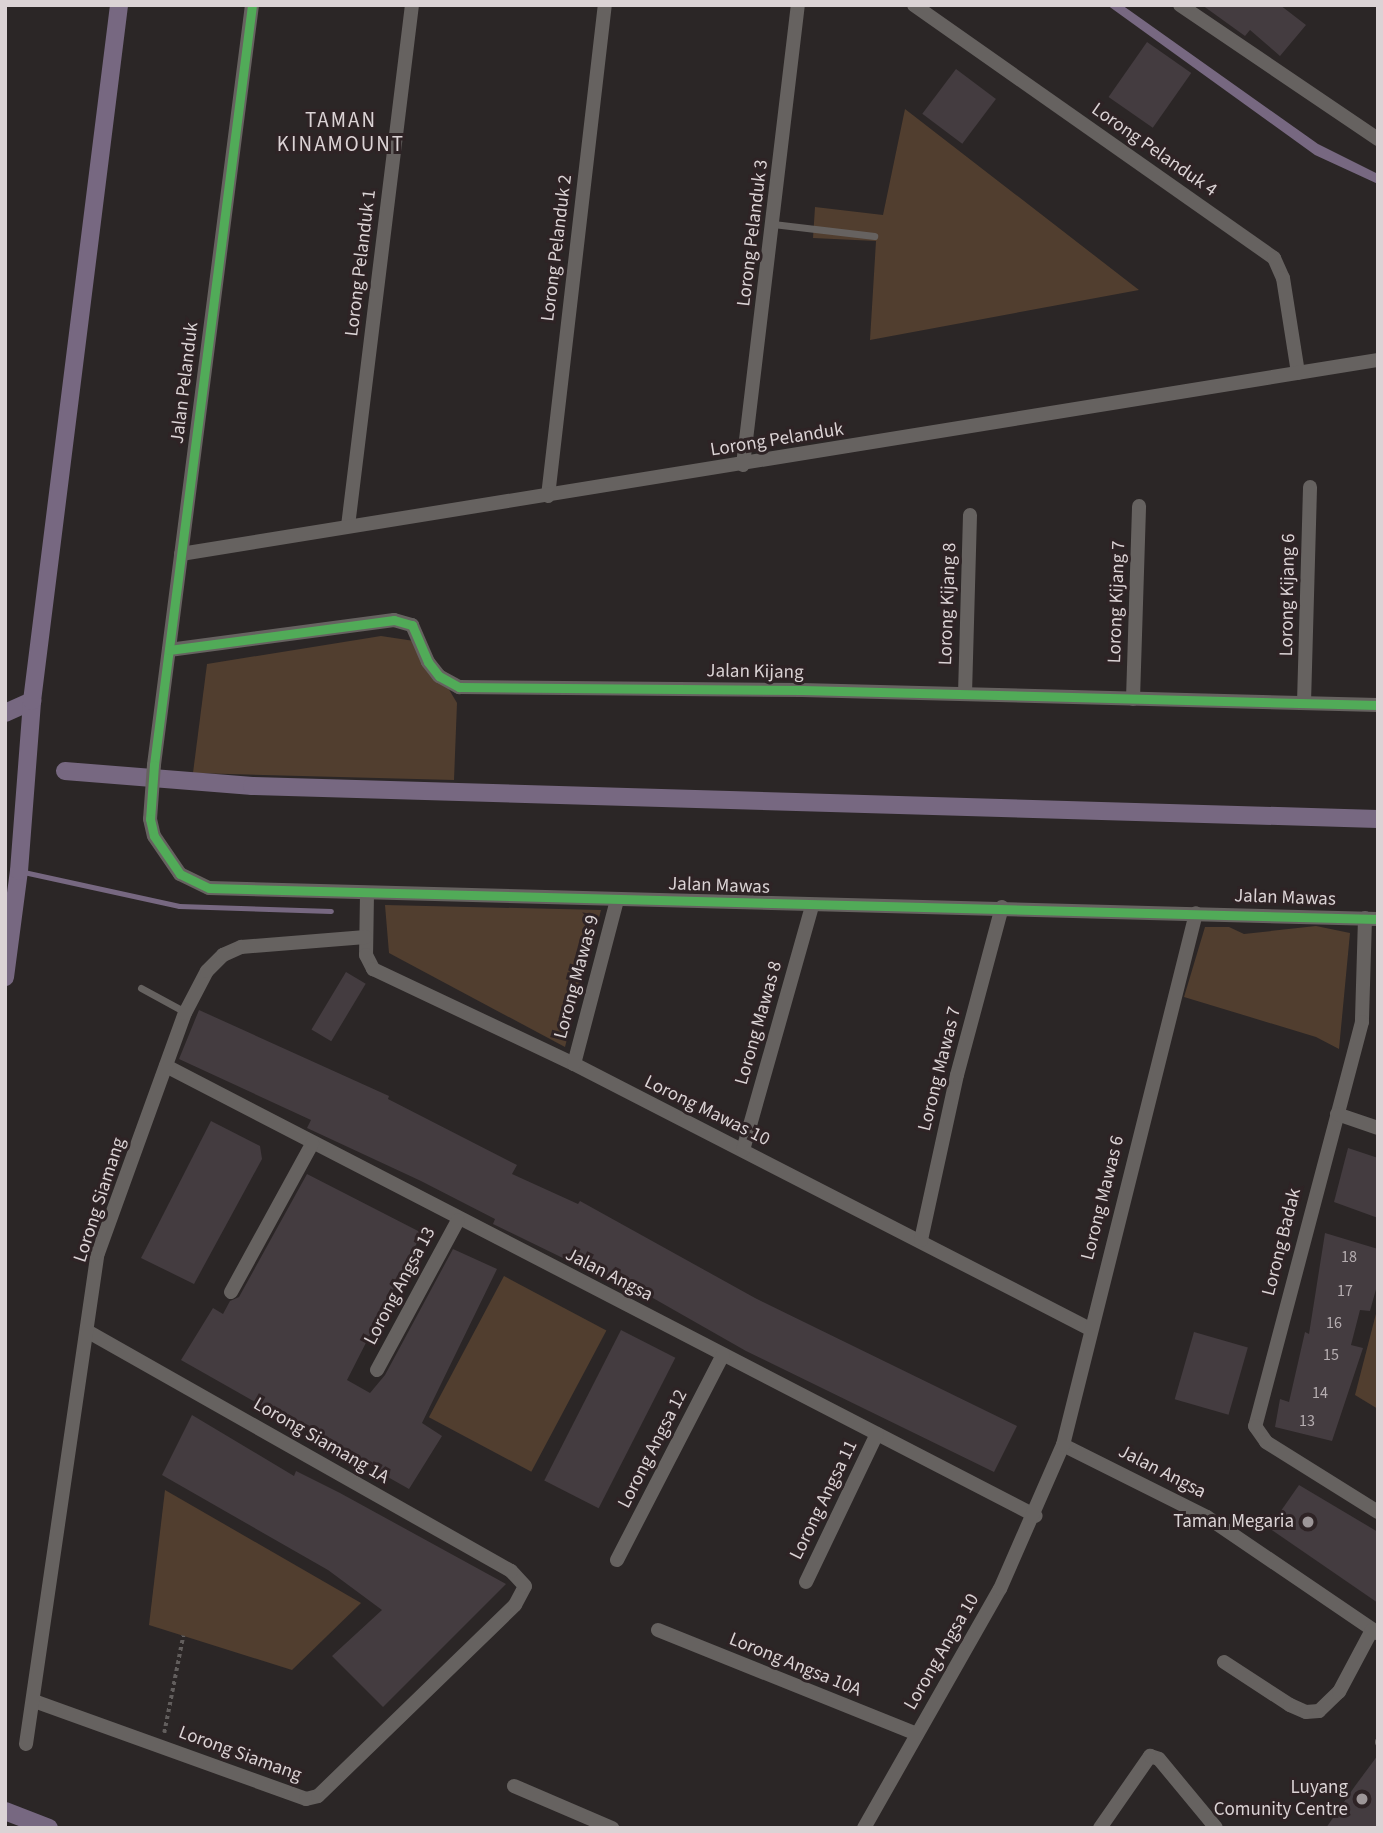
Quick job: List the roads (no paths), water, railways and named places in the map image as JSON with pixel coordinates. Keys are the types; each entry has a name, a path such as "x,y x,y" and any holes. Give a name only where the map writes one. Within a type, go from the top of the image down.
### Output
{"street":[{"name":"Jalan Pelanduk","path":"154,765 252,5"},
{"name":"Lorong Pelanduk 1","path":"348,526 412,5"},
{"name":"Lorong Pelanduk 2","path":"548,496 605,5"},
{"name":"Lorong Pelanduk 3","path":"743,465 774,224 798,5"},
{"name":"Lorong Pelanduk 4","path":"914,5 1274,258 1283,278 1298,373"},
{"path":"1180,5 1378,139"},
{"name":"Lorong Pelanduk","path":"181,554 1378,360"},
{"name":"Lorong Kijang 6","path":"1304,704 1310,486"},
{"name":"Lorong Kijang 7","path":"1133,699 1139,506"},
{"name":"Lorong Kijang 8","path":"965,694 970,515"},
{"name":"Jalan Kijang","path":"169,650 394,620 412,625 428,662 439,676 459,687 965,694 1378,705"},
{"name":"Jalan Mawas","path":"154,765 150,819 170,865 209,888 812,906 1002,907 1371,919"},
{"name":"Lorong Mawas 10","path":"367,894 366,955 373,969 574,1064 921,1240 970,1270 1090,1329"},
{"name":"Lorong Mawas 9","path":"574,1064 617,900"},
{"name":"Lorong Mawas 8","path":"743,1150 812,906"},
{"name":"Lorong Mawas 7","path":"921,1240 957,1075 1002,907"},
{"name":"Lorong Mawas 6","path":"1046,1492 1063,1445 1196,913"},
{"name":"Lorong Badak","path":"1371,919 1362,1022 1255,1426 1265,1442 1378,1513"},
{"name":"Lorong Siamang","path":"26,1744 98,1253 185,1013 207,971 223,955 241,947 366,937"},
{"name":"Jalan Angsa","path":"166,1066 458,1220 1036,1516"},
{"path":"1337,1114 1378,1128"},
{"path":"231,1292 312,1144"},
{"name":"Lorong Angsa 13","path":"377,1370 458,1220"},
{"name":"Lorong Siamang 1A","path":"87,1331 512,1571 525,1586 523,1593"},
{"name":"Lorong Angsa 12","path":"617,1560 723,1355"},
{"name":"Lorong Angsa 11","path":"806,1583 877,1433"},
{"name":"Jalan Angsa","path":"1063,1445 1207,1517 1375,1631"},
{"name":"Lorong Angsa 10","path":"864,1828 972,1642 1046,1492"},
{"name":"Lorong Siamang","path":"34,1701 306,1799 318,1796 523,1593"},
{"name":"Lorong Angsa 10A","path":"658,1630 917,1734"},
{"path":"1224,1662 1290,1705 1306,1712 1319,1712 1339,1692 1375,1631"},
{"path":"1100,1828 1150,1756 1159,1759 1216,1828"},
{"path":"514,1786 612,1828"}],"lane":[{"path":"774,224 874,236"},
{"path":"141,988 185,1013"}],"waterway":[{"path":"5,977 19,871 32,701 119,5"},
{"path":"5,713 32,701"},
{"path":"65,771 252,786 1378,819"},
{"path":"19,871 179,906 331,911"},
{"path":"5,1811 49,1828"}],"place":[{"name":"Taman Megaria","path":"1308,1522"},
{"name":"Luyang Comunity Centre","path":"1362,1799"}],"district":[{"name":"TAMAN KINAMOUNT","path":"341,132"}]}
